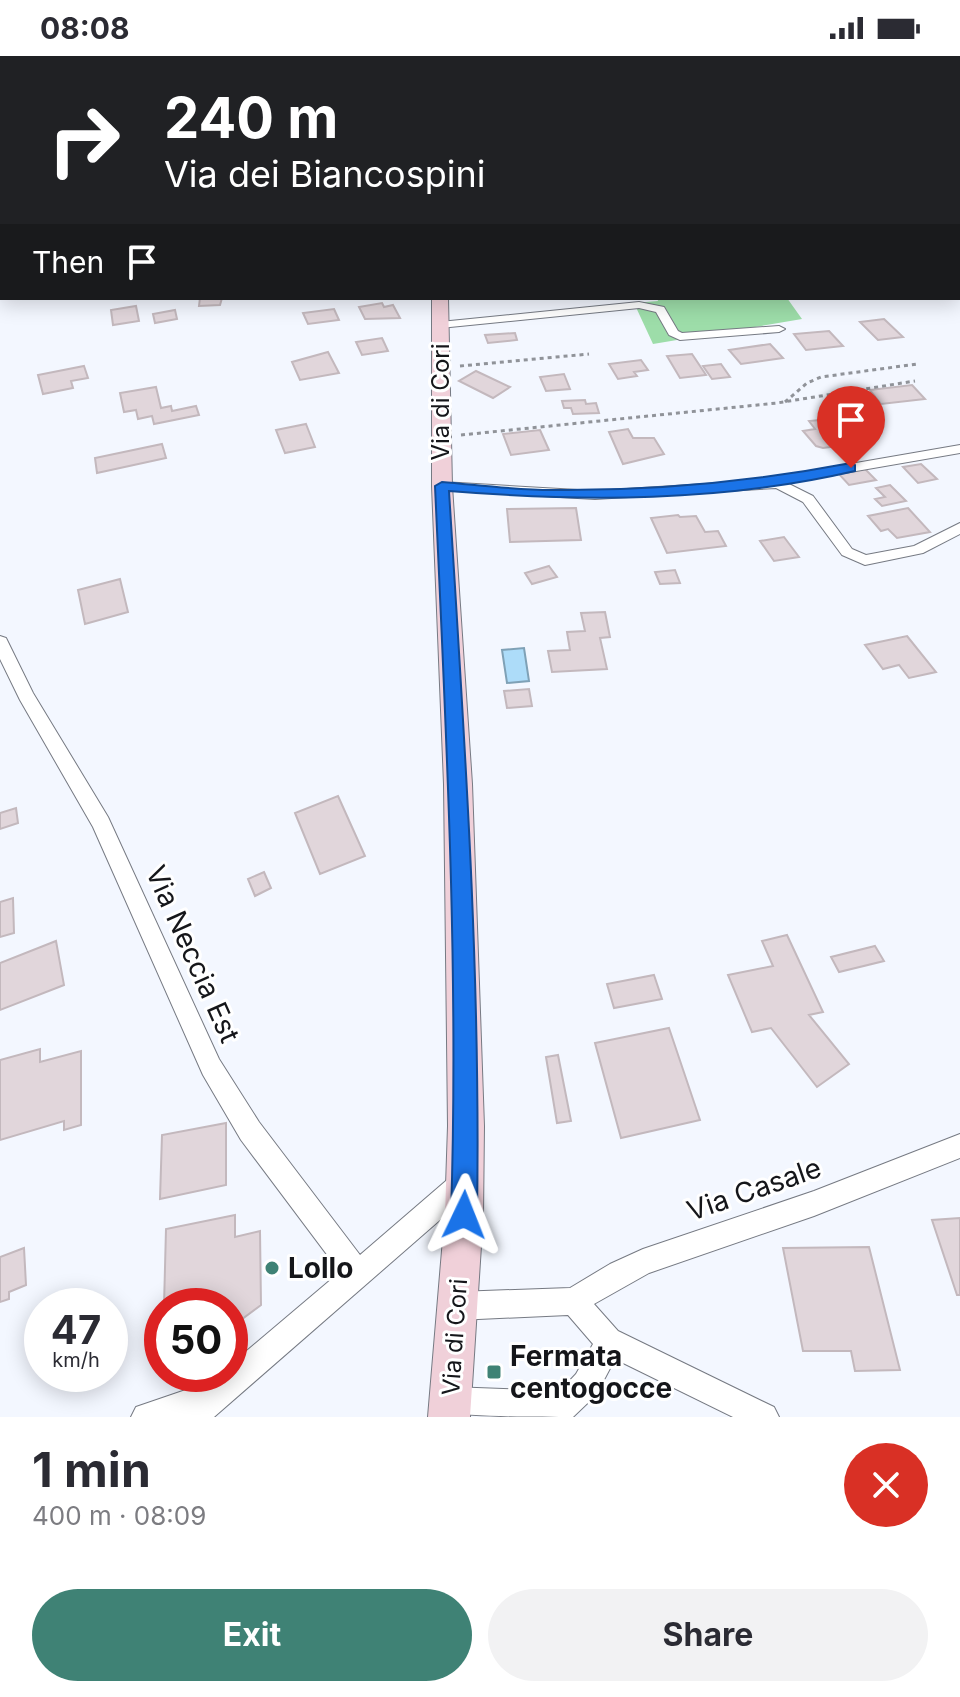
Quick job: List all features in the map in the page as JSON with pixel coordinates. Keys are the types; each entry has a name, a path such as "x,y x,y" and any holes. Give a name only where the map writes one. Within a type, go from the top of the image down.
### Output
{"main road":[{"name":"Via di Cori","path":"440,312 442,486 461,845 465,1181 449,1409"}],"street":[{"path":"289,56 360,56"},
{"path":"440,312 639,305 660,309 673,333 680,337 779,329"},
{"path":"442,486 528,494 595,495 768,483 960,449"},
{"path":"768,483 788,487 803,495 847,552 859,559 918,550 960,528"},
{"name":"Via Neccia Est","path":"0,642 26,695 101,823 211,1067 250,1131 358,1274"},
{"name":"Via Casale","path":"574,1301 626,1267 804,1207 960,1146"},
{"path":"192,1417 465,1181"},
{"path":"457,1306 574,1301 608,1341 764,1417"},
{"path":"449,1409 568,1411 593,1375 608,1341"},
{"path":"146,1417 220,1393"}],"path":[{"path":"441,368 589,354"},
{"path":"785,402 816,379 917,364"},
{"path":"441,438 785,402 915,381"}],"green space":[{"path":"788,300 802,319 653,344 634,303"}],"water":[{"path":"524,648 529,681 507,683 502,650"}],"building":[{"path":"200,300 221,300 220,305 199,306"},
{"path":"382,303 384,307 393,305 400,318 365,319 359,307"},
{"path":"136,306 139,321 113,325 111,310"},
{"path":"334,309 339,320 308,324 303,313"},
{"path":"175,310 177,319 155,323 153,314"},
{"path":"884,319 903,337 878,340 860,322"},
{"path":"829,331 843,346 806,350 794,334"},
{"path":"515,333 517,340 488,343 485,335"},
{"path":"382,338 388,351 362,355 356,342"},
{"path":"770,344 783,358 741,364 729,350"},
{"path":"328,352 339,373 300,380 292,362"},
{"path":"692,354 706,375 680,378 667,356"},
{"path":"641,360 648,370 634,372 637,376 618,379 609,364"},
{"path":"721,364 730,377 712,379 703,366"},
{"path":"84,366 88,378 71,381 73,388 43,394 38,375"},
{"path":"476,371 510,387 493,398 459,381"},
{"path":"564,374 570,389 546,391 540,377"},
{"path":"912,385 925,399 881,404 870,390"},
{"path":"156,387 161,408 171,406 172,411 196,406 199,415 154,424 152,416 138,419 136,410 124,412 120,393"},
{"path":"585,400 586,404 596,403 599,413 573,414 571,408 564,408 562,401"},
{"path":"830,419 834,423 848,421 860,435 856,436 861,443 823,448 816,446 803,431 815,429 809,421"},
{"path":"306,424 315,447 285,453 276,430"},
{"path":"628,429 633,438 654,438 664,454 623,464 609,432"},
{"path":"540,430 549,450 511,455 503,434"},
{"path":"162,444 166,458 97,473 95,458"},
{"path":"921,464 937,479 918,483 903,467"},
{"path":"863,467 876,480 849,485 837,472"},
{"path":"890,485 906,501 882,506 875,499 885,497 876,488"},
{"path":"576,508 581,540 510,542 507,509"},
{"path":"908,508 930,532 897,538 888,529 881,531 868,516"},
{"path":"696,516 705,532 718,531 726,546 667,553 651,518"},
{"path":"784,537 799,557 774,561 760,541"},
{"path":"549,566 557,577 532,584 525,573"},
{"path":"675,570 680,583 660,584 655,572"},
{"path":"120,579 128,612 85,624 78,590"},
{"path":"605,612 610,637 600,638 607,669 552,672 548,651 570,650 567,632 585,631 581,613"},
{"path":"907,636 936,672 909,678 899,665 883,669 865,645"},
{"path":"529,689 532,706 507,708 504,691"},
{"path":"338,796 365,856 320,874 295,813"},
{"path":"16,808 18,823 0,829 0,813"},
{"path":"264,872 271,888 255,896 248,879"},
{"path":"13,898 14,933 0,937 0,902"},
{"path":"787,935 823,1012 809,1015 849,1064 817,1087 771,1028 752,1032 728,975 773,966 762,941"},
{"path":"56,941 64,985 0,1010 0,963"},
{"path":"875,946 884,961 839,972 831,957"},
{"path":"654,975 662,999 614,1008 607,984"},
{"path":"669,1028 700,1120 621,1138 595,1043"},
{"path":"40,1049 40,1062 81,1051 81,1125 64,1130 64,1121 0,1140 0,1060"},
{"path":"558,1055 571,1121 557,1123 546,1057"},
{"path":"226,1123 226,1185 160,1199 162,1135"},
{"path":"235,1215 235,1237 260,1231 261,1305 248,1315 248,1288 164,1288 166,1229"},
{"path":"960,1218 960,1295 957,1295 932,1220"},
{"path":"869,1247 900,1370 855,1371 851,1351 803,1351 783,1248"},
{"path":"24,1248 26,1285 9,1292 9,1299 0,1302 0,1257"}],"place":[{"name":"Lollo","path":"272,1268"},
{"name":"Fermata centogocce","path":"494,1372"}],"route":[{"path":"464,1215 466,1126 461,845 442,486 548,494 644,493 768,483 851,468"}]}
